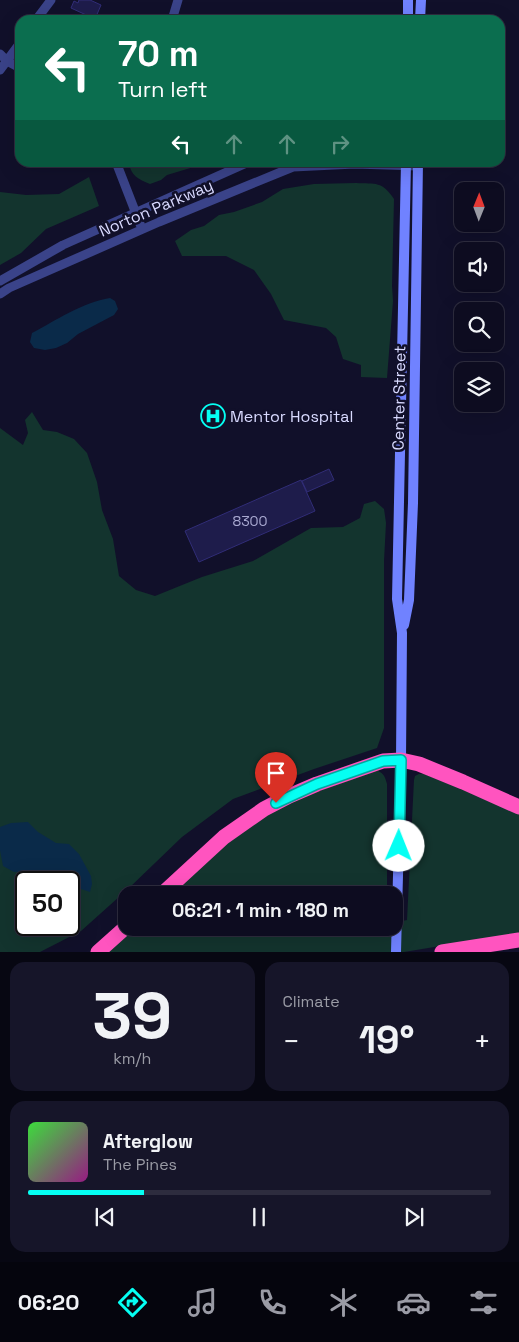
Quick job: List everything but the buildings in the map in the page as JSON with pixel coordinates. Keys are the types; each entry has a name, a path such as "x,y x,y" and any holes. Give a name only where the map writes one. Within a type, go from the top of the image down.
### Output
{"highway":[{"path":"171,886 224,837 264,809 317,784 383,761 401,760 419,764 519,808"},
{"path":"98,952 118,934"},
{"path":"442,952 519,940"}],"main road":[{"path":"408,0 408,15"},
{"path":"420,15 421,0"},
{"name":"Center Street","path":"396,952 402,633 397,599 406,167"},
{"name":"Center Street","path":"402,633 409,600 413,503 418,167"}],"street":[{"path":"40,15 51,0"},
{"path":"174,15 178,0"},
{"path":"0,70 4,58 15,48"},
{"path":"4,58 15,65"},
{"path":"118,167 142,229"},
{"name":"Norton Parkway","path":"0,281 63,245 238,167"},
{"name":"Norton Parkway","path":"0,294 9,288 142,229 293,167"}],"green space":[{"path":"130,167 194,167 167,175 161,180 150,184 136,177"},
{"path":"89,177 99,206 46,229 21,253 0,265 0,192 26,195 59,194"},
{"path":"356,183 382,186 394,199 393,301 387,378 361,377 361,365 343,359 336,337 326,328 284,320 271,294 254,270 226,256 182,256 175,241 191,230 204,226 219,215 262,202 283,189 314,184"},
{"path":"32,412 43,430 57,432 74,439 87,453 97,482 102,510 113,539 119,576 136,590 155,596 202,577 253,561 311,528 343,527 360,518 364,504 375,501 384,509 386,523 384,561 384,728 377,748 233,799 182,837 131,886 118,886 118,898 80,932 80,871 15,871 15,936 71,936 40,952 0,952 0,428 23,445 28,433 25,420"},
{"path":"375,770 380,772 387,784 387,886 178,886 237,833 279,806"},
{"path":"424,774 519,813 519,933 404,952 105,952 124,936 403,936 403,921 407,920 415,776"}],"water":[{"path":"110,298 115,301 118,309 114,315 78,334 67,343 45,350 34,348 30,342 32,333 90,303"},
{"path":"28,822 38,832 56,843 69,844 79,854 91,876 90,892 80,889 80,871 14,872 3,866 0,850 0,827 11,823"}],"place":[{"name":"Mentor Hospital","path":"213,416"}],"route":[{"path":"276,803 317,784 383,761 401,760 399,846"}]}
